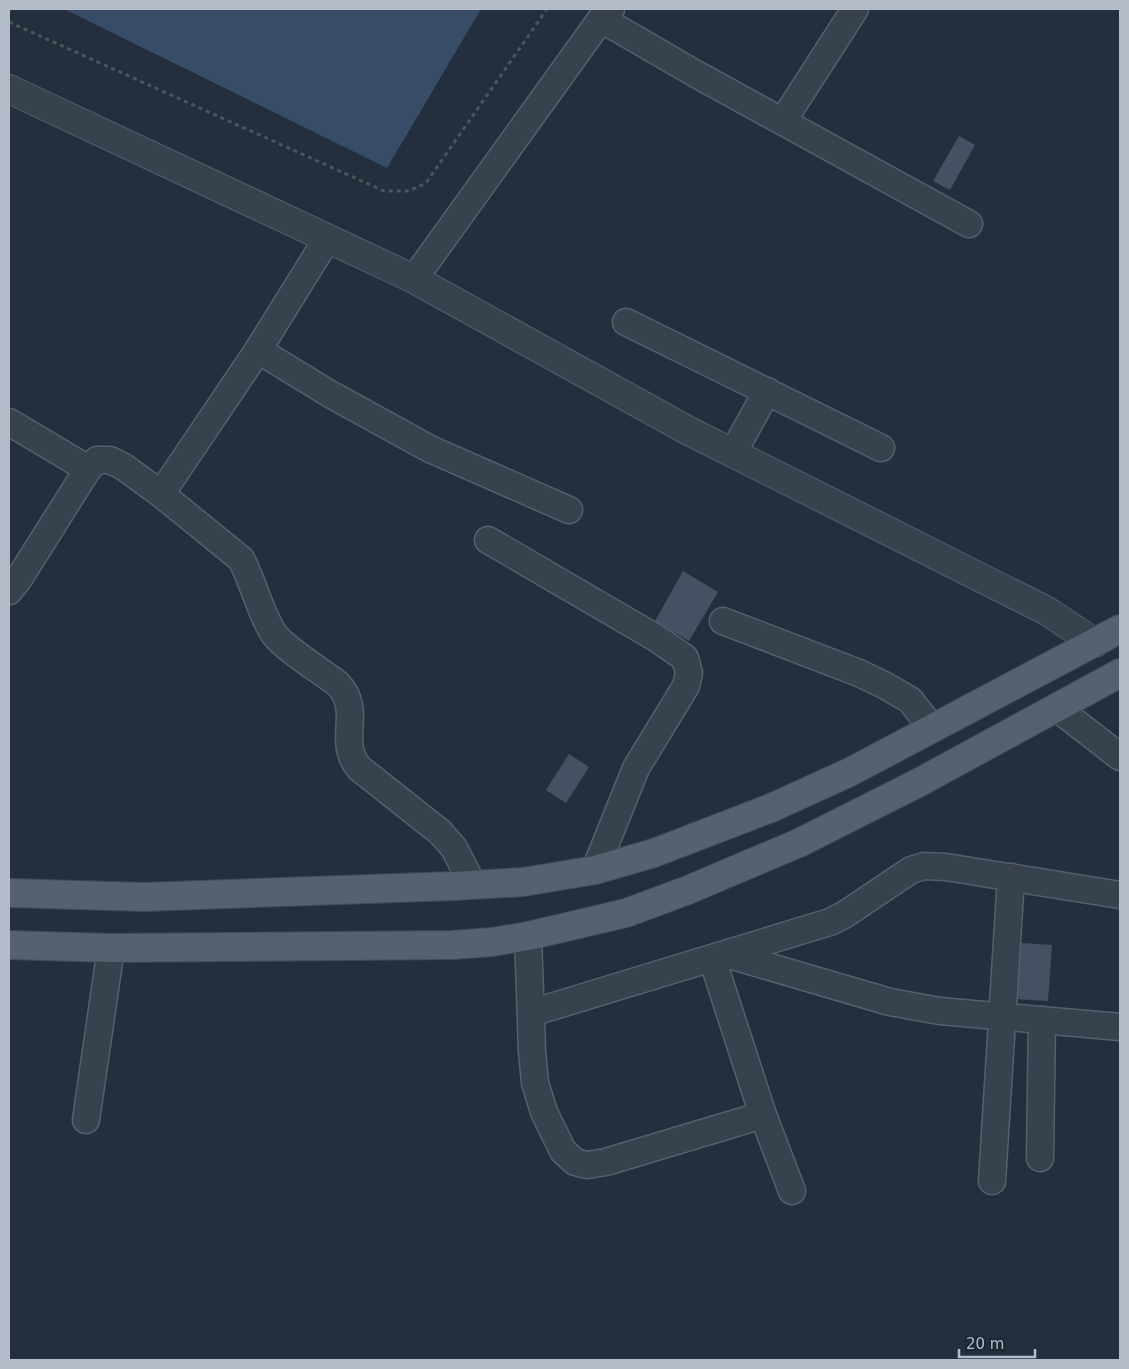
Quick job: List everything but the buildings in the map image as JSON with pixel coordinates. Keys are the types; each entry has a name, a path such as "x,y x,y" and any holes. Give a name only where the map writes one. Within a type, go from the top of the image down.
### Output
{"main road":[{"path":"9,893 144,897 454,886 523,882 595,870 654,853 770,808 850,772 1120,629"},
{"path":"9,944 111,948 452,945 492,942 528,936 626,913 688,890 799,843 918,783 1118,675 1095,643"}],"street":[{"path":"783,121 855,9"},
{"path":"414,279 606,14 783,121 969,224"},
{"path":"9,89 414,279 732,454 1047,611 1095,643"},
{"path":"161,494 258,350 327,239"},
{"path":"626,322 881,448"},
{"path":"258,350 330,394 430,449 569,510"},
{"path":"732,454 766,391"},
{"path":"9,422 88,469"},
{"path":"9,591 18,580 88,469 97,460 110,460 124,467 161,494 241,559 247,570 255,595 274,634 344,690 350,707 349,749 352,760 359,768 440,832 454,848 466,868 472,885 454,886"},
{"path":"488,540 656,638 685,658 689,673 686,686 636,768 595,870"},
{"path":"723,621 859,673 884,685 910,700 932,728"},
{"path":"1057,708 1120,757"},
{"path":"531,1013 830,922 844,915 911,870 924,866 946,867 1120,895"},
{"path":"992,1181 1011,877"},
{"path":"528,936 535,1083 544,1112 563,1151 575,1162 587,1165 606,1162 763,1115"},
{"path":"86,1120 111,948"},
{"path":"719,956 890,1002 940,1011 1120,1028"},
{"path":"719,956 763,1115 792,1191"},
{"path":"1040,1158 1042,1020"}],"path":[{"path":"9,22 384,191 409,191 426,184 547,9"}],"water":[{"path":"64,9 481,9 387,168"}]}
